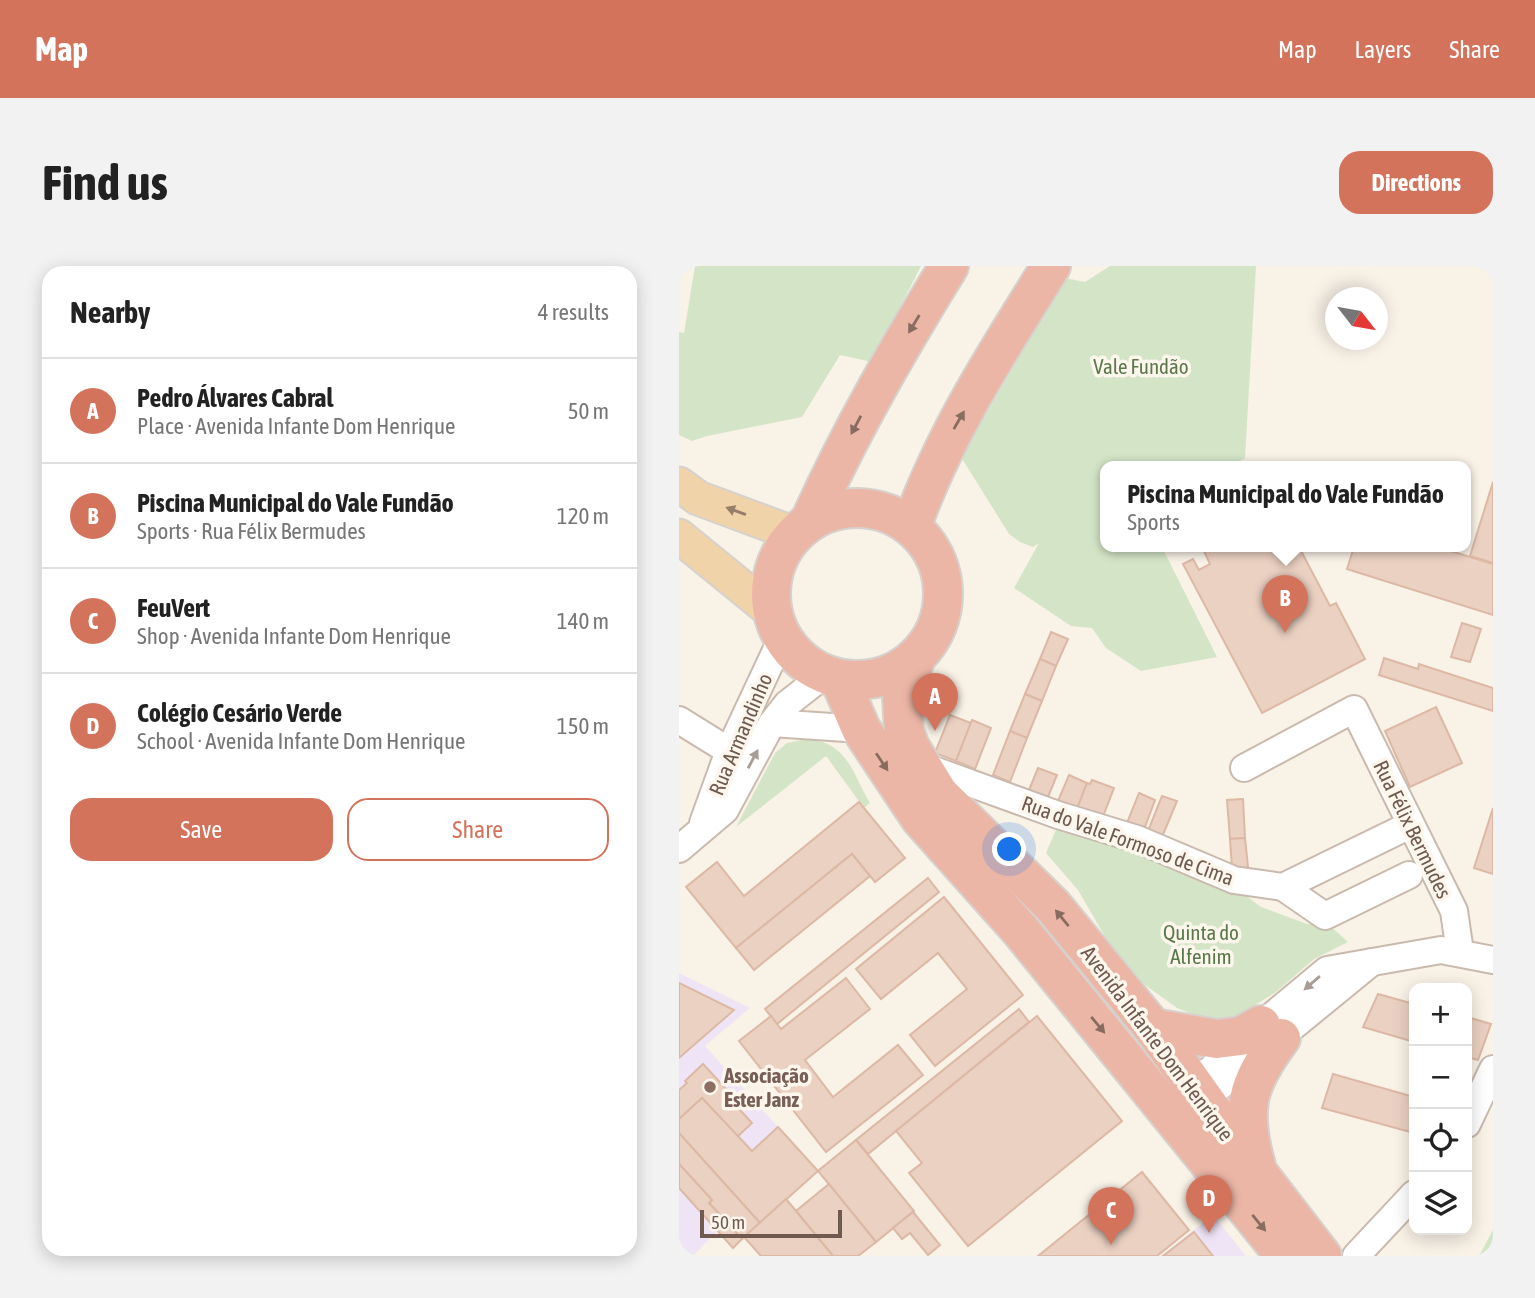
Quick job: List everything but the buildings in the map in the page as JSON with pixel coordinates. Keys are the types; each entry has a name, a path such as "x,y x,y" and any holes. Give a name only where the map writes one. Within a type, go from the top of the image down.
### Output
{"highway":[{"path":"802,527 843,508 880,509 912,525 936,555 945,592 937,629 915,660 893,674 867,681 832,677 808,666 794,654 777,625 771,584 779,557 802,527 876,389 949,266"},
{"path":"912,525 928,481 953,428 1051,266"},
{"name":"Avenida Infante Dom Henrique","path":"915,660 902,697 902,716 907,739 920,765 949,806 1053,906 1153,1028 1189,1099 1285,1256"},
{"name":"Avenida Infante Dom Henrique","path":"832,677 861,729 920,818 1021,931 1189,1099 1259,1175 1322,1256"},
{"path":"1153,1028 1216,1039 1271,1031 1264,1061 1252,1084 1248,1103 1248,1136 1259,1175"}],"main road":[{"path":"679,484 698,498 802,527"},
{"path":"679,536 777,625"}],"street":[{"name":"Rua Armandinho","path":"701,830 777,625"},
{"name":"Rua Armandinho","path":"679,849 725,810 772,723 787,704 832,677"},
{"name":"Rua Félix Bermudes","path":"1244,768 1354,709 1454,911 1460,953"},
{"path":"679,720 729,751"},
{"path":"772,723 861,729"},
{"name":"Rua do Vale Formoso de Cima","path":"920,765 1058,815 1137,839 1234,880 1283,887"},
{"path":"1409,875 1325,916 1283,887 1410,825"},
{"path":"1189,1099 1271,1031 1374,961 1441,950 1493,960"},
{"path":"1472,1113 1493,1069"},
{"path":"1356,1256 1409,1199"}],"shaded area":[{"name":"Associação Ester Janz","path":"679,973 750,1008 705,1046 818,1171 733,1248 717,1231 693,1256 688,1256 679,1248"},
{"path":"1213,1215 1246,1256 1161,1256"}],"green space":[{"path":"695,266 921,266 872,362 840,355 802,417 692,441 679,435 679,332 684,333"},
{"name":"Vale Fundão","path":"1110,266 1256,266 1245,458 1240,461 1100,461 1100,552 1164,552 1217,657 1141,671 1106,648 1092,628 1071,626 1014,588 1039,543 1033,547 1009,534 961,457 1065,278 1085,282"},
{"path":"806,739 820,741 840,753 870,803 864,808 826,756 736,827 775,753 787,743"},
{"name":"Quinta do Alfenim","path":"1058,825 1233,886 1261,907 1307,924 1328,924 1348,942 1314,959 1276,992 1230,1019 1204,1019 1177,1008 1141,982 1111,947 1078,890 1046,853"},
{"path":"1493,1230 1493,1256 1479,1256"}],"place":[{"name":"Piscina Municipal do Vale Fundão","path":"1285,633"},
{"name":"Pedro Álvares Cabral","path":"935,731"},
{"name":"Associação Ester Janz","path":"710,1087"},
{"name":"Colégio Cesário Verde","path":"1209,1233"},
{"name":"FeuVert","path":"1111,1245"}]}
